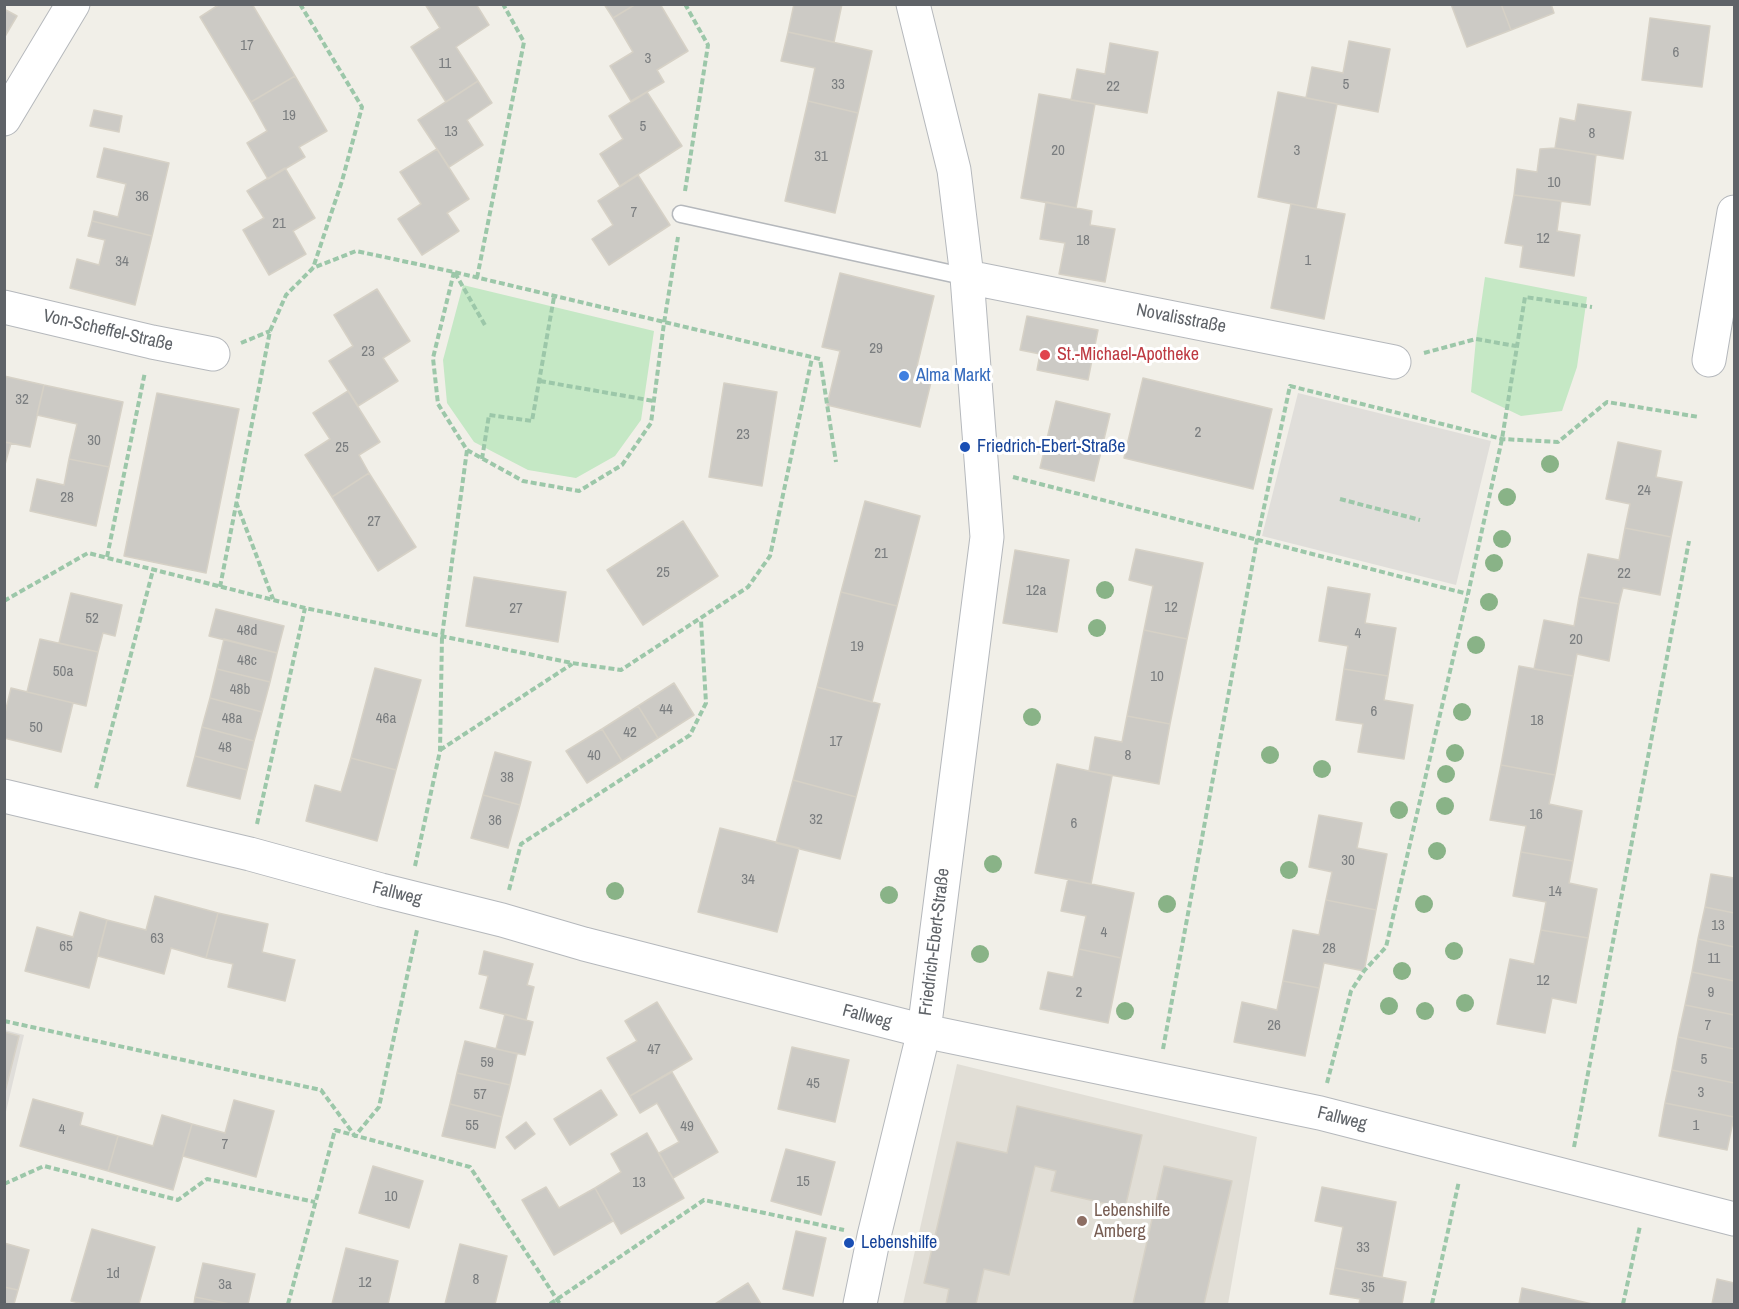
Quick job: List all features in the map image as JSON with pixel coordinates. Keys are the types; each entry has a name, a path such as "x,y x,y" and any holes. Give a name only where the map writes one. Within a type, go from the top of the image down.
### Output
{"street":[{"path":"4,119 73,4"},
{"name":"Friedrich-Ebert-Straße","path":"860,1305 874,1236 924,1031 987,537 967,277 954,170 913,4"},
{"path":"1709,360 1734,212"},
{"name":"Novalisstraße","path":"967,277 1394,362"},
{"name":"Von-Scheffel-Straße","path":"4,307 213,354"},
{"name":"Fallweg","path":"4,795 250,854 502,920 584,944 924,1031 1320,1113 1734,1219"}],"lane":[{"path":"681,214 967,277"}],"path":[{"path":"300,4 362,107 342,181 313,268"},
{"path":"477,278 524,42 503,4"},
{"path":"454,272 433,358 438,404 467,450 523,482 579,491 622,465 651,423 664,323 708,45 685,4"},
{"path":"220,587 270,331 286,295 313,268 356,251 820,359 836,462"},
{"path":"454,272 486,327"},
{"path":"482,459 489,415 532,421 554,297"},
{"path":"1320,1113 1351,991 1364,971 1386,947 1502,439 1525,297 1592,307"},
{"path":"1394,362 1476,339 1516,346"},
{"path":"107,557 152,342"},
{"path":"4,601 88,553 305,608 572,663 621,670 748,587 770,556 812,358"},
{"path":"540,381 654,401"},
{"path":"1157,1080 1257,540 1290,386 1502,439 1558,442 1607,402 1700,417"},
{"path":"355,1136 379,1107 440,751 442,636 467,450"},
{"path":"982,469 1468,594"},
{"path":"1340,499 1420,520"},
{"path":"236,501 273,599"},
{"path":"1568,1176 1689,541"},
{"path":"89,815 153,570"},
{"path":"250,854 305,608"},
{"path":"502,920 521,844 690,735 706,703 701,619"},
{"path":"440,751 572,663"},
{"path":"4,1021 321,1090 355,1136"},
{"path":"288,1305 335,1130 470,1167 559,1302"},
{"path":"1432,1305 1465,1150"},
{"path":"4,1184 44,1166 178,1200 207,1179 315,1202"},
{"path":"1623,1305 1647,1196"},
{"path":"550,1305 559,1302 704,1200 874,1236"}],"shaded area":[{"path":"1298,393 1491,441 1456,585 1262,536"},
{"path":"5,1030 24,1035 5,1116"},
{"name":"Lebenshilfe Amberg","path":"957,1064 1257,1137 1228,1304 903,1304"}],"green space":[{"path":"1485,277 1587,297 1577,367 1562,411 1521,416 1471,392"},
{"path":"463,285 654,331 641,420 615,456 576,478 528,470 474,442 447,403 443,360"}],"building":[{"path":"220,4 252,4 295,76 251,102 200,17"},
{"path":"425,4 476,4 489,25 456,47 478,81 446,102 411,47 440,28"},
{"path":"604,4 636,4 613,18"},
{"path":"636,4 660,4 688,51 657,70 664,82 631,101 610,66 633,52 613,18"},
{"path":"794,4 842,4 834,42 788,32"},
{"path":"1451,4 1501,4 1511,30 1467,47"},
{"path":"1501,4 1551,4 1554,13 1511,30"},
{"path":"4,9 17,16 4,38"},
{"path":"1650,18 1710,26 1702,87 1642,80"},
{"path":"788,32 872,51 858,113 808,101 815,68 781,61"},
{"path":"1349,41 1390,49 1378,112 1306,98 1312,67 1343,73"},
{"path":"1110,43 1158,52 1147,113 1071,100 1077,69 1105,74"},
{"path":"295,76 327,131 299,147 305,157 268,179 247,143 267,131 251,102"},
{"path":"478,81 492,103 467,120 483,145 449,167 418,120"},
{"path":"647,92 682,146 620,186 600,154 623,139 609,116"},
{"path":"1278,92 1337,104 1316,209 1258,197"},
{"path":"1039,94 1095,104 1076,208 1021,198"},
{"path":"808,101 858,113 835,213 785,201"},
{"path":"1578,104 1631,112 1623,159 1555,148 1560,118 1575,121"},
{"path":"94,110 122,116 119,132 90,126"},
{"path":"104,148 169,163 152,236 92,221 94,211 118,217 126,184 97,177"},
{"path":"1555,148 1596,155 1590,205 1514,195 1517,169 1537,172 1540,149"},
{"path":"437,149 469,199 447,213 459,231 422,255 398,219 421,204 400,172"},
{"path":"285,168 315,218 293,231 306,254 269,275 243,230 264,218 247,191"},
{"path":"638,175 670,225 609,265 592,239 613,225 598,201"},
{"path":"1514,195 1561,201 1557,231 1580,235 1574,276 1520,267 1523,246 1505,243"},
{"path":"1046,202 1092,211 1090,225 1115,229 1105,282 1059,274 1065,243 1040,239"},
{"path":"1291,204 1345,214 1324,319 1271,308"},
{"path":"92,221 152,236 135,305 70,288 77,259 99,265 105,240 88,236"},
{"path":"840,273 934,296 917,366 934,370 920,427 827,405 840,351 822,347"},
{"path":"377,289 410,341 383,358 398,381 358,406 329,361 353,346 334,315"},
{"path":"1027,316 1098,330 1088,380 1037,370 1040,354 1020,350"},
{"path":"4,376 44,385 30,447 4,442"},
{"path":"1143,378 1272,409 1253,489 1124,458"},
{"path":"724,383 777,392 762,486 709,477"},
{"path":"44,385 123,402 109,467 69,459 77,424 37,415"},
{"path":"348,391 380,442 359,455 369,473 332,497 305,455 330,439 313,413"},
{"path":"157,393 239,409 206,573 124,556"},
{"path":"1056,401 1110,414 1094,481 1040,468"},
{"path":"4,442 11,443 4,468"},
{"path":"1618,442 1661,451 1656,477 1682,482 1671,537 1625,528 1630,504 1606,499"},
{"path":"69,459 109,467 96,526 30,511 37,479 64,485"},
{"path":"369,473 416,547 378,571 332,497"},
{"path":"865,501 920,516 897,606 841,592"},
{"path":"683,521 718,576 643,625 607,570"},
{"path":"1625,528 1671,537 1660,595 1623,588 1619,604 1579,597 1588,554 1619,560"},
{"path":"1136,549 1203,563 1187,639 1144,630 1153,586 1129,580"},
{"path":"1015,550 1069,560 1057,632 1003,623"},
{"path":"474,577 566,592 558,642 466,626"},
{"path":"1328,587 1370,594 1365,623 1396,628 1388,676 1344,669 1348,646 1319,641"},
{"path":"841,592 897,606 872,702 817,687"},
{"path":"71,593 122,605 115,636 103,633 98,652 59,643"},
{"path":"1579,597 1619,604 1609,661 1577,654 1573,676 1534,669 1544,620 1574,626"},
{"path":"216,609 284,626 277,653 209,636"},
{"path":"1144,630 1187,639 1170,724 1127,716"},
{"path":"40,639 98,652 86,706 27,692"},
{"path":"224,639 277,653 270,682 217,669"},
{"path":"1519,666 1573,676 1555,775 1501,765"},
{"path":"375,668 421,680 396,770 351,758"},
{"path":"217,669 270,682 262,712 210,698"},
{"path":"1344,669 1388,676 1384,700 1413,705 1404,759 1358,752 1363,724 1336,720"},
{"path":"674,683 694,715 658,738 638,706"},
{"path":"817,687 880,704 856,797 793,780"},
{"path":"11,688 73,703 61,752 4,738 4,717"},
{"path":"210,698 262,712 254,741 202,727"},
{"path":"638,706 658,738 622,761 602,729"},
{"path":"1127,716 1170,724 1159,784 1089,771 1095,737 1122,742"},
{"path":"202,727 254,741 247,770 195,756"},
{"path":"602,729 622,761 587,783 566,751"},
{"path":"495,752 531,762 520,805 483,795"},
{"path":"195,756 247,770 240,799 187,786"},
{"path":"351,758 396,770 377,841 306,821 315,785 341,792"},
{"path":"1057,764 1112,776 1091,884 1035,873"},
{"path":"1501,765 1555,775 1549,804 1582,811 1573,861 1521,852 1526,826 1490,820"},
{"path":"793,780 856,797 840,859 776,843"},
{"path":"483,795 520,805 508,848 471,838"},
{"path":"1319,815 1362,823 1357,848 1387,854 1376,910 1326,900 1332,872 1309,867"},
{"path":"720,828 799,848 777,932 698,912"},
{"path":"1521,852 1573,861 1569,883 1597,889 1588,938 1541,930 1546,902 1513,896"},
{"path":"1711,874 1734,878 1734,913 1705,907"},
{"path":"1068,879 1134,893 1121,958 1079,949 1086,916 1061,911"},
{"path":"155,896 218,913 206,958 171,948 164,974 98,956 107,920 146,930"},
{"path":"1326,900 1376,910 1364,971 1324,963 1319,988 1283,981 1293,930 1319,935"},
{"path":"1705,907 1734,913 1734,947 1698,939"},
{"path":"80,912 107,920 89,988 25,971 37,927 73,937"},
{"path":"218,913 268,924 262,952 295,960 285,1001 228,987 233,964 206,958"},
{"path":"1541,930 1588,938 1576,1003 1552,998 1545,1033 1497,1024 1510,959 1534,964"},
{"path":"1698,939 1734,947 1734,981 1692,972"},
{"path":"1079,949 1121,958 1108,1023 1040,1009 1048,972 1073,977"},
{"path":"484,951 533,964 527,985 534,987 526,1020 480,1008 488,976 479,974"},
{"path":"1692,972 1734,981 1734,1015 1685,1005"},
{"path":"1283,981 1319,988 1305,1056 1234,1042 1242,1002 1277,1010"},
{"path":"657,1002 692,1059 630,1096 607,1058 637,1041 625,1021"},
{"path":"1685,1005 1734,1015 1734,1049 1678,1037"},
{"path":"505,1014 533,1022 525,1055 496,1049"},
{"path":"4,1032 19,1036 4,1096"},
{"path":"1678,1037 1734,1049 1734,1083 1672,1070"},
{"path":"465,1041 517,1054 510,1085 457,1073"},
{"path":"792,1047 849,1060 835,1122 778,1109"},
{"path":"1672,1070 1734,1083 1734,1117 1665,1103"},
{"path":"672,1072 718,1152 673,1178 659,1153 679,1142 657,1103 640,1113 630,1096"},
{"path":"457,1073 510,1085 502,1117 450,1104"},
{"path":"601,1090 617,1115 570,1145 554,1119"},
{"path":"33,1099 83,1113 80,1125 118,1136 108,1171 20,1146"},
{"path":"234,1100 274,1111 256,1177 183,1156 192,1124 225,1133"},
{"path":"1665,1103 1734,1117 1727,1150 1659,1136"},
{"path":"450,1104 502,1117 495,1148 442,1136"},
{"path":"1017,1106 1142,1135 1125,1208 1051,1191 1056,1171 1035,1166 1009,1275 984,1269 976,1304 946,1304 949,1289 924,1283 957,1142 1007,1153"},
{"path":"162,1115 192,1124 173,1190 108,1171 118,1136 153,1146"},
{"path":"526,1122 535,1134 515,1149 506,1137"},
{"path":"647,1133 684,1198 621,1234 595,1188 621,1172 611,1154"},
{"path":"786,1149 835,1162 821,1215 771,1201"},
{"path":"373,1166 423,1181 409,1228 359,1213"},
{"path":"1164,1166 1232,1181 1204,1304 1133,1304"},
{"path":"546,1187 559,1208 595,1188 613,1221 554,1255 522,1200"},
{"path":"1322,1187 1396,1202 1382,1277 1335,1268 1343,1227 1315,1221"},
{"path":"92,1229 155,1247 139,1304 84,1304 71,1301"},
{"path":"796,1231 826,1238 813,1296 783,1289"},
{"path":"4,1243 29,1250 18,1290 4,1287"},
{"path":"460,1244 507,1256 495,1304 445,1304"},
{"path":"346,1248 398,1261 388,1304 332,1304"},
{"path":"203,1263 255,1274 248,1304 230,1304 195,1297"},
{"path":"1335,1268 1406,1282 1402,1304 1359,1304 1360,1299 1330,1294"},
{"path":"1717,1279 1734,1283 1734,1304 1712,1304"},
{"path":"748,1283 761,1304 715,1304"},
{"path":"4,1287 18,1290 14,1304 4,1304"},
{"path":"1522,1288 1592,1304 1519,1304"},
{"path":"195,1297 230,1304 194,1304"}],"place":[{"name":"St.-Michael-Apotheke","path":"1045,355"},
{"name":"Alma Markt","path":"904,376"},
{"name":"Friedrich-Ebert-Straße","path":"965,447"},
{"name":"Lebenshilfe Amberg","path":"1082,1221"},
{"name":"Lebenshilfe","path":"849,1243"}]}
